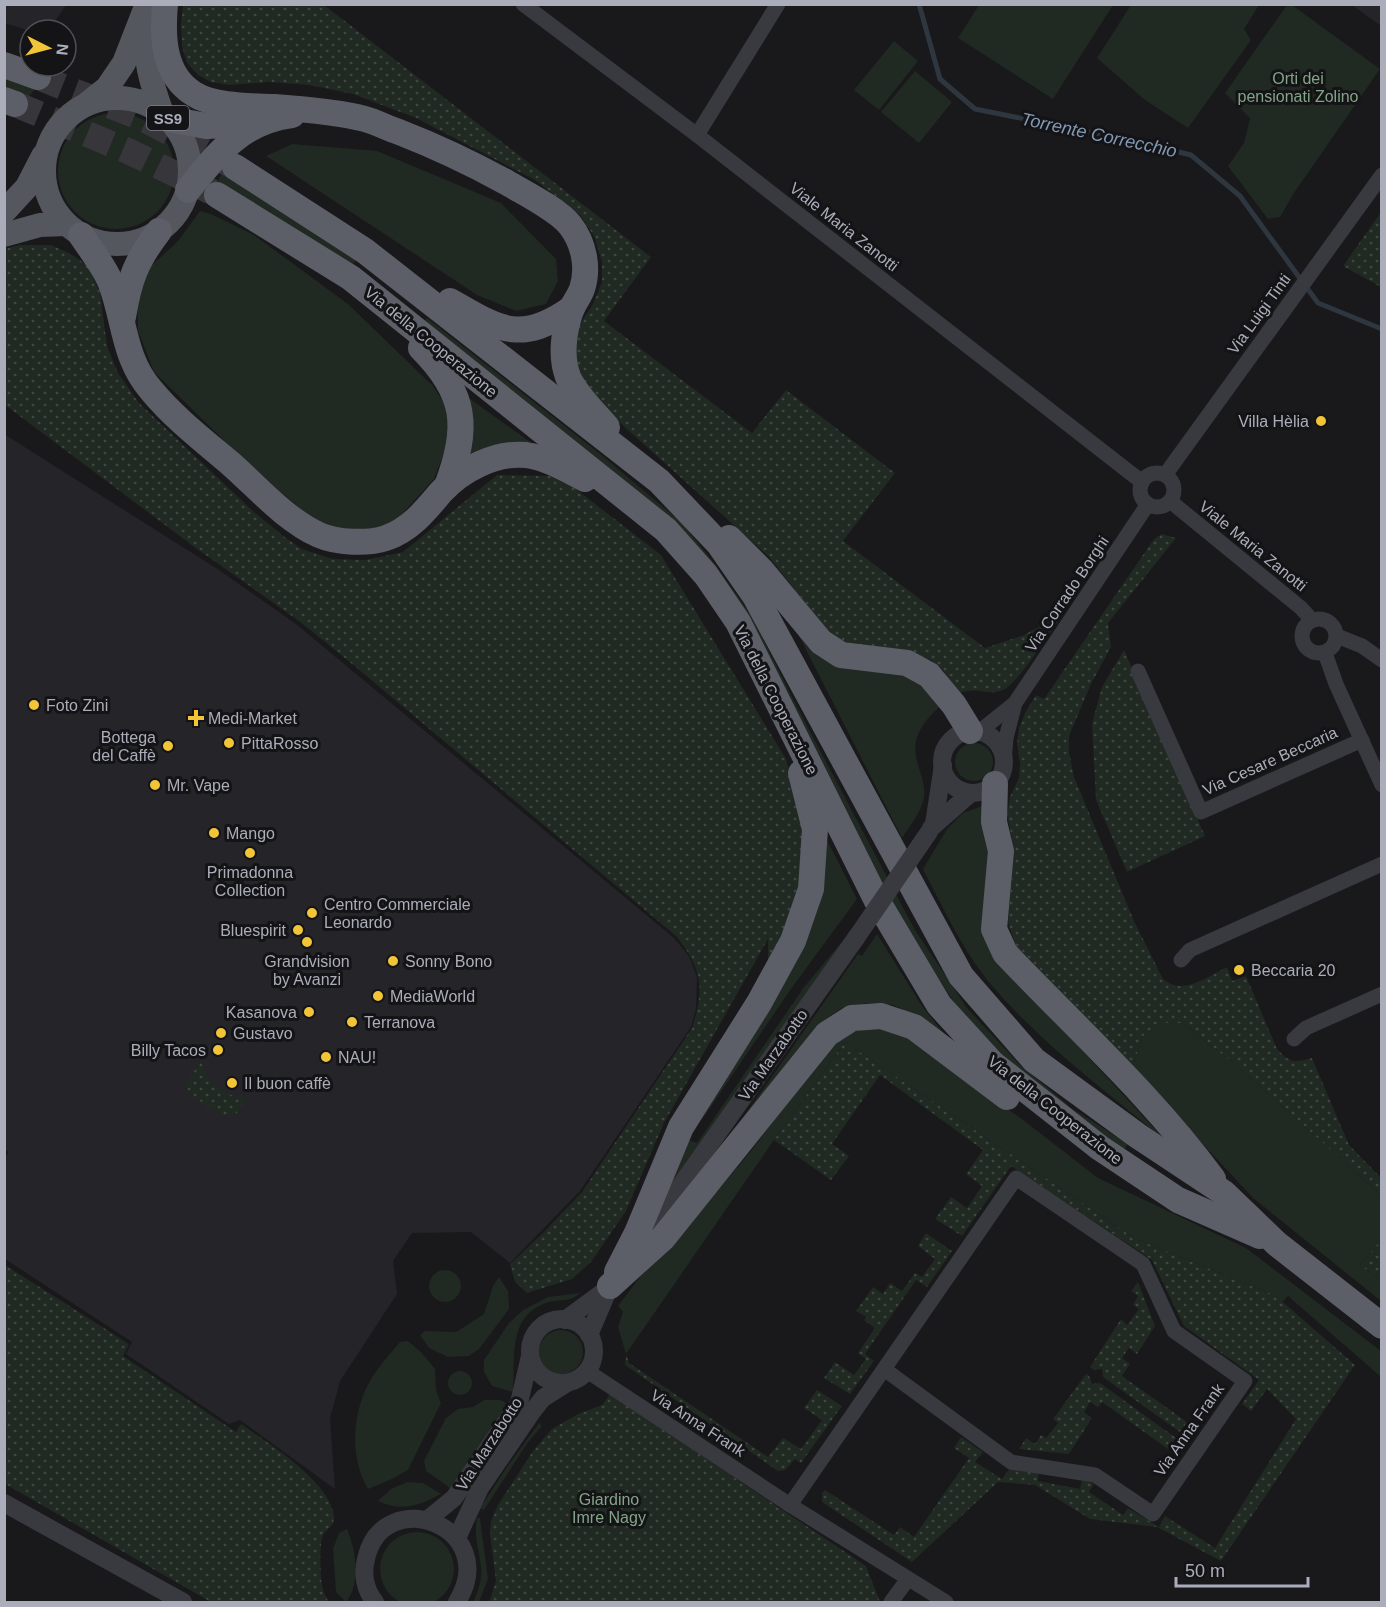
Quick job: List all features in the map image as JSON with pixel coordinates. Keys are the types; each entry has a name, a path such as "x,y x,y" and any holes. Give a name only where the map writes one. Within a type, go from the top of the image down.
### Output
{"highway":[{"path":"165,4 164,45 169,65 177,80 195,95 219,102 365,119 436,147 504,182 554,212 570,225 581,246 586,268 581,290 566,327 564,359 568,377 575,389 613,435 663,484 730,539 762,571 820,642 841,655 907,663 929,675 975,731"},
{"path":"188,190 224,146 241,133 281,116 313,112"},
{"path":"165,116 206,126 259,124"},
{"name":"Via della Cooperazione","path":"235,167 364,251 663,484 719,544 755,596 961,976 1034,1060 1138,1136 1224,1193 1277,1244 1382,1326"},
{"name":"Via della Cooperazione","path":"218,195 351,278 666,530 706,575 738,622 876,899 939,1005 993,1064 1100,1148 1178,1200 1277,1244"},
{"path":"74,229 109,280 123,320 125,341 133,361 151,391 287,514 320,536 353,541 386,538 402,531 419,517 447,486 480,464 505,456 526,455 555,463 596,484 666,530"},
{"path":"123,320 128,287 136,265 159,231"},
{"path":"364,251 491,325 507,329 538,327 553,321 572,308"},
{"path":"351,278 432,359 449,382 459,406 462,435 458,457 447,486"},
{"path":"610,1286 637,1233 681,1127 759,1003 793,941 811,888 815,830 801,770 785,718"},
{"path":"1000,772 994,822 1001,851 994,929 1005,953 1144,1096 1190,1148 1224,1193"},
{"path":"610,1286 663,1238 827,1034 852,1018 881,1016 914,1027 1087,1158 1178,1200"}],"main road":[{"name":"SS9","path":"4,212 27,187 57,129 70,115 107,88 124,63 147,4"},
{"name":"SS9","path":"147,4 145,51 150,81 165,116"},
{"name":"SS9","path":"48,146 45,160 46,188 50,201 74,229 96,241 121,244 144,239 159,231 177,213 188,190 190,171 188,151 180,134 165,116 148,104 125,98 101,99 86,104"},
{"name":"SS9","path":"4,235 40,225 74,229"}],"street":[{"name":"Viale Maria Zanotti","path":"523,4 697,135 1142,482"},
{"path":"697,135 778,4"},
{"name":"Via Luigi Tinti","path":"1165,475 1382,175"},
{"path":"1155,473 1165,475 1173,484 1174,490 1170,501 1159,507 1148,504 1140,492 1142,482 1147,476 1155,473"},
{"name":"Viale Maria Zanotti","path":"1170,501 1301,608 1312,621 1317,619 1327,621 1332,624 1336,636 1362,646 1382,660"},
{"name":"Via Corrado Borghi","path":"1000,772 1015,703 1148,504"},
{"path":"1312,621 1304,628 1302,636 1309,651 1325,653 1331,649 1336,636"},
{"name":"Via Cesare Beccaria","path":"1325,653 1336,684 1382,785"},
{"name":"Via Cesare Beccaria","path":"1138,671 1201,812 1362,740"},
{"name":"Via Corrado Borghi","path":"975,731 1015,703"},
{"path":"975,731 989,735 1002,751 1000,772 980,792 971,793 952,784 942,765 943,755 952,739 961,733 975,731"},
{"name":"Via Marzabotto","path":"931,828 942,765"},
{"name":"Via Marzabotto","path":"457,1538 480,1488 532,1412 543,1398 581,1377 592,1363 593,1343 589,1335 610,1286 931,828 971,793"},
{"path":"1181,960 1190,950 1382,864"},
{"path":"1294,1039 1306,1028 1382,994"},
{"name":"Via Anna Frank","path":"790,1505 884,1369 1016,1179 1143,1264 1174,1331 1245,1381 1153,1514 1095,1475 1011,1462 884,1369"},
{"name":"Via Marzabotto","path":"428,1520 454,1498 519,1403 531,1346 539,1329 555,1320 565,1320 610,1286"},
{"path":"565,1320 583,1327 589,1335"},
{"path":"530,1356 539,1374 547,1380 567,1383"},
{"name":"Via Anna Frank","path":"587,1371 790,1505 946,1602"},
{"path":"4,1503 183,1602"},
{"path":"375,1602 366,1585 364,1568 368,1551 376,1537 388,1526 403,1520 428,1520 444,1526 457,1538 465,1553 468,1570 465,1587 457,1602"},
{"path":"891,1602 908,1579"},
{"path":"358,1602 362,1598 366,1585"}],"shaded area":[{"path":"5,4 66,4 57,18 18,18 18,27 5,23"},
{"path":"1352,5 1381,5 1381,26"},
{"path":"4,434 219,570 296,624 674,938 689,956 697,977 696,1009 691,1027 580,1191 510,1263 471,1232 412,1233 393,1261 397,1294 340,1381 330,1418 335,1489 240,1420 229,1424 126,1354 132,1342 5,1259 4,1159 9,1152 4,1149"}],"green space":[{"path":"183,5 324,5 651,257 604,321 752,433 786,390 895,473 843,541 985,648 1024,635 1064,613 1026,667 1003,690 957,694 943,670 931,660 849,644 832,636 768,556 608,412 584,385 575,363 573,343 579,325 593,304 602,282 602,262 594,236 580,215 535,180 416,118 353,94 309,85 269,82 229,85 211,82 198,75 187,63 182,46"},
{"path":"979,5 1113,5 1053,99 958,38"},
{"name":"Orti dei pensionati Zolino","path":"1131,5 1259,5 1244,29 1251,40 1188,128 1145,100 1097,58"},
{"name":"Orti dei pensionati Zolino","path":"1287,5 1292,5 1380,69 1294,193 1280,217 1268,219 1228,166 1244,143 1250,118 1225,93"},
{"path":"894,41 918,61 879,110 854,90"},
{"path":"915,71 952,102 919,143 881,112"},
{"path":"4,73 37,86 26,101 5,91"},
{"path":"116,113 138,118 157,130 169,149 174,171 169,193 157,212 138,224 116,229 94,224 75,212 63,193 58,171 63,149 75,130 94,118"},
{"path":"292,144 377,151 501,203 556,259 558,281 546,304 516,311 477,295 266,156"},
{"path":"222,173 248,185 356,260 349,269 242,195 217,182"},
{"path":"200,211 254,235 348,304 433,386 448,409 449,440 434,479 393,524 371,530 341,529 325,525 308,515 249,465 154,372 138,331 137,296 141,275 178,241"},
{"path":"1381,212 1382,287 1343,266"},
{"path":"20,245 51,245 87,265 100,292 107,346 118,373 139,403 254,512 302,549 333,559 365,560 403,552 497,475 559,476 661,555 786,759 803,826 801,887 785,935 768,966 768,939 664,1123 626,1211 591,1262 572,1279 527,1293 515,1282 510,1264 582,1192 692,1028 700,990 699,979 691,958 676,936 299,621 193,546 5,405 4,249"},
{"path":"427,318 604,457 681,522 751,615 915,930 967,1008 1020,1065 1073,1109 1128,1144 1123,1151 1015,1070 961,1013 909,934 708,568 423,324"},
{"path":"462,393 533,444 463,463"},
{"path":"1162,534 1176,538 1108,623 1111,647 1091,684 1069,736 1069,752 1074,777 1134,921 1163,979 1179,986 1187,985 1203,980 1227,967 1232,981 1246,976 1277,1049 1293,1061 1312,1058 1349,1145 1381,1178 1381,1195 1243,1071 1183,1023 1159,1023 1143,1036 1132,1068 1015,944 1008,922 1014,849 1007,814 1010,797 1019,778 1020,763 1017,744 1019,728 1036,695 1044,699 1154,539"},
{"path":"797,632 825,659 834,664 854,669 910,676 942,705 926,721 916,741 916,756 923,781 924,797 918,813 902,838"},
{"path":"1124,650 1205,836 1127,872 1096,800 1092,724 1102,687"},
{"path":"974,743 988,748 993,762 988,776 974,781 960,776 955,762 960,748"},
{"path":"982,806 990,855 998,960 1167,1142 1077,1068 1013,1009 982,974 955,930 923,869 947,829 963,813"},
{"path":"825,836 857,899 791,989 699,1124 804,943 822,891"},
{"path":"877,934 922,1006 949,1040 918,1017 893,1005 867,1003 842,1008 819,1024 707,1169 858,954 862,956"},
{"path":"845,938 667,1194 689,1140 697,1143 804,987"},
{"path":"1158,1023 1183,1023 1243,1071 1381,1195 1381,1240 1360,1265 1381,1281 1381,1301 1253,1198 1132,1068 1143,1036"},
{"path":"881,1027 907,1037 1022,1119 1098,1178 1246,1248 1381,1351 1381,1377 1288,1296 1282,1302 1276,1296 1134,1238 845,1042 774,1140 626,1354 618,1327 623,1312 618,1306 640,1277 676,1240 747,1156 839,1035 854,1028"},
{"path":"845,1042 1134,1238 1276,1296 1355,1365 1221,1561 1157,1527 1090,1519 1035,1485 998,1482 912,1562 822,1502 822,1493 825,1490 894,1535 900,1527 914,1537 969,1458 954,1448 961,1437 983,1452 975,1462 1002,1479 1010,1468 1039,1472 1038,1481 1080,1489 1082,1479 1094,1484 1089,1492 1123,1515 1128,1508 1159,1527 1165,1516 1215,1548 1296,1419 1267,1389 1251,1411 1242,1404 1259,1380 1184,1326 1152,1260 1011,1166 962,1236 935,1219 951,1197 967,1208 982,1186 966,1174 983,1150 880,1075 832,1144 849,1156 831,1180 774,1140"},
{"path":"201,1061 208,1077 218,1088 246,1099 236,1114 223,1115 187,1091 186,1084"},
{"path":"926,1233 952,1251 927,1287 916,1280 865,1354 874,1361 850,1394 824,1378 835,1362 854,1375 866,1359 858,1353 875,1328 864,1320 866,1317 856,1311 873,1287 883,1294 890,1283 902,1291 915,1273 922,1277 935,1259 918,1246"},
{"path":"1381,1240 1381,1281 1360,1265"},
{"path":"5,1265 129,1344 123,1356 236,1432 241,1424 281,1452 310,1477 330,1503 334,1516 332,1525 323,1535 320,1562 322,1585 329,1602 211,1602 5,1484"},
{"path":"445,1270 457,1274 461,1286 457,1298 445,1302 433,1298 429,1286 433,1274"},
{"path":"499,1277 508,1291 509,1309 479,1349 469,1356 448,1357 429,1348 420,1335 425,1331 456,1332 484,1314 493,1286"},
{"path":"1138,1282 1155,1326 1137,1354 1129,1348 1122,1358 1130,1364 1122,1376 1187,1422 1180,1432 1103,1377 1102,1369 1094,1370 1090,1367 1121,1319 1127,1325 1139,1309 1133,1305 1138,1296 1131,1291"},
{"path":"580,1293 569,1299 549,1302 535,1308 526,1317 516,1340 513,1392 492,1386 484,1372 484,1360 509,1323 523,1310 548,1297"},
{"path":"561,1330 570,1331 577,1336 582,1343 582,1361 577,1368 570,1373 561,1374 552,1373 545,1368 540,1361 539,1352 540,1343 545,1336 552,1331"},
{"path":"408,1341 435,1369 436,1390 441,1403 408,1470 368,1489 358,1463 356,1449 355,1434 360,1405 378,1369 400,1342"},
{"path":"626,1354 629,1363 768,1457 783,1438 801,1449 822,1420 804,1408 817,1390 842,1406 801,1463 795,1459 785,1470 778,1471 625,1365"},
{"path":"460,1371 469,1374 472,1383 469,1392 460,1395 451,1392 448,1383 451,1374"},
{"path":"1086,1374 1092,1384 1100,1383 1176,1438 1168,1449 1102,1402 1098,1407 1090,1402 1084,1412 1092,1418 1069,1454 1019,1449 1026,1438 1035,1444 1041,1435 1046,1438 1058,1423 1053,1419"},
{"name":"Giardino Imre Nagy","path":"610,1394 866,1566 880,1602 489,1602 496,1581 490,1534 491,1521 498,1505 533,1451 552,1429 578,1414 602,1405"},
{"path":"484,1400 500,1400 509,1404 477,1454 450,1488 426,1471 424,1461 446,1418 458,1409 473,1407"},
{"path":"539,1423 542,1426 528,1442 484,1510 480,1508 507,1467"},
{"path":"407,1482 423,1483 441,1494 425,1502 402,1507 378,1501 391,1489"},
{"path":"477,1518 480,1518 488,1579 479,1602 473,1602 481,1578"},
{"path":"347,1529 353,1546 356,1567 354,1586 346,1602 336,1592 333,1549 339,1533"},
{"path":"417,1532 431,1535 443,1543 451,1555 454,1569 451,1583 443,1595 431,1603 417,1606 403,1603 391,1595 383,1583 380,1569 383,1555 391,1543 403,1535"}],"waterway":[{"name":"Torrente Correcchio","path":"919,4 940,79 975,109 1191,155 1240,196 1318,303 1382,329"}],"tunnel":[{"path":"41,78 142,118 235,167"},
{"path":"15,104 128,151 212,192"}],"place":[{"name":"Villa Hèlia","path":"1321,421"},
{"name":"Foto Zini","path":"34,705"},
{"name":"Medi-Market","path":"196,718"},
{"name":"PittaRosso","path":"229,743"},
{"name":"Bottega del Caffè","path":"168,746"},
{"name":"Mr. Vape","path":"155,785"},
{"name":"Mango","path":"214,833"},
{"name":"Primadonna Collection","path":"250,853"},
{"name":"Centro Commerciale Leonardo","path":"312,913"},
{"name":"Bluespirit","path":"298,930"},
{"name":"Grandvision by Avanzi","path":"307,942"},
{"name":"Sonny Bono","path":"393,961"},
{"name":"Beccaria 20","path":"1239,970"},
{"name":"MediaWorld","path":"378,996"},
{"name":"Kasanova","path":"309,1012"},
{"name":"Terranova","path":"352,1022"},
{"name":"Gustavo","path":"221,1033"},
{"name":"Billy Tacos","path":"218,1050"},
{"name":"NAU!","path":"326,1057"},
{"name":"Il buon caffè","path":"232,1083"}]}
